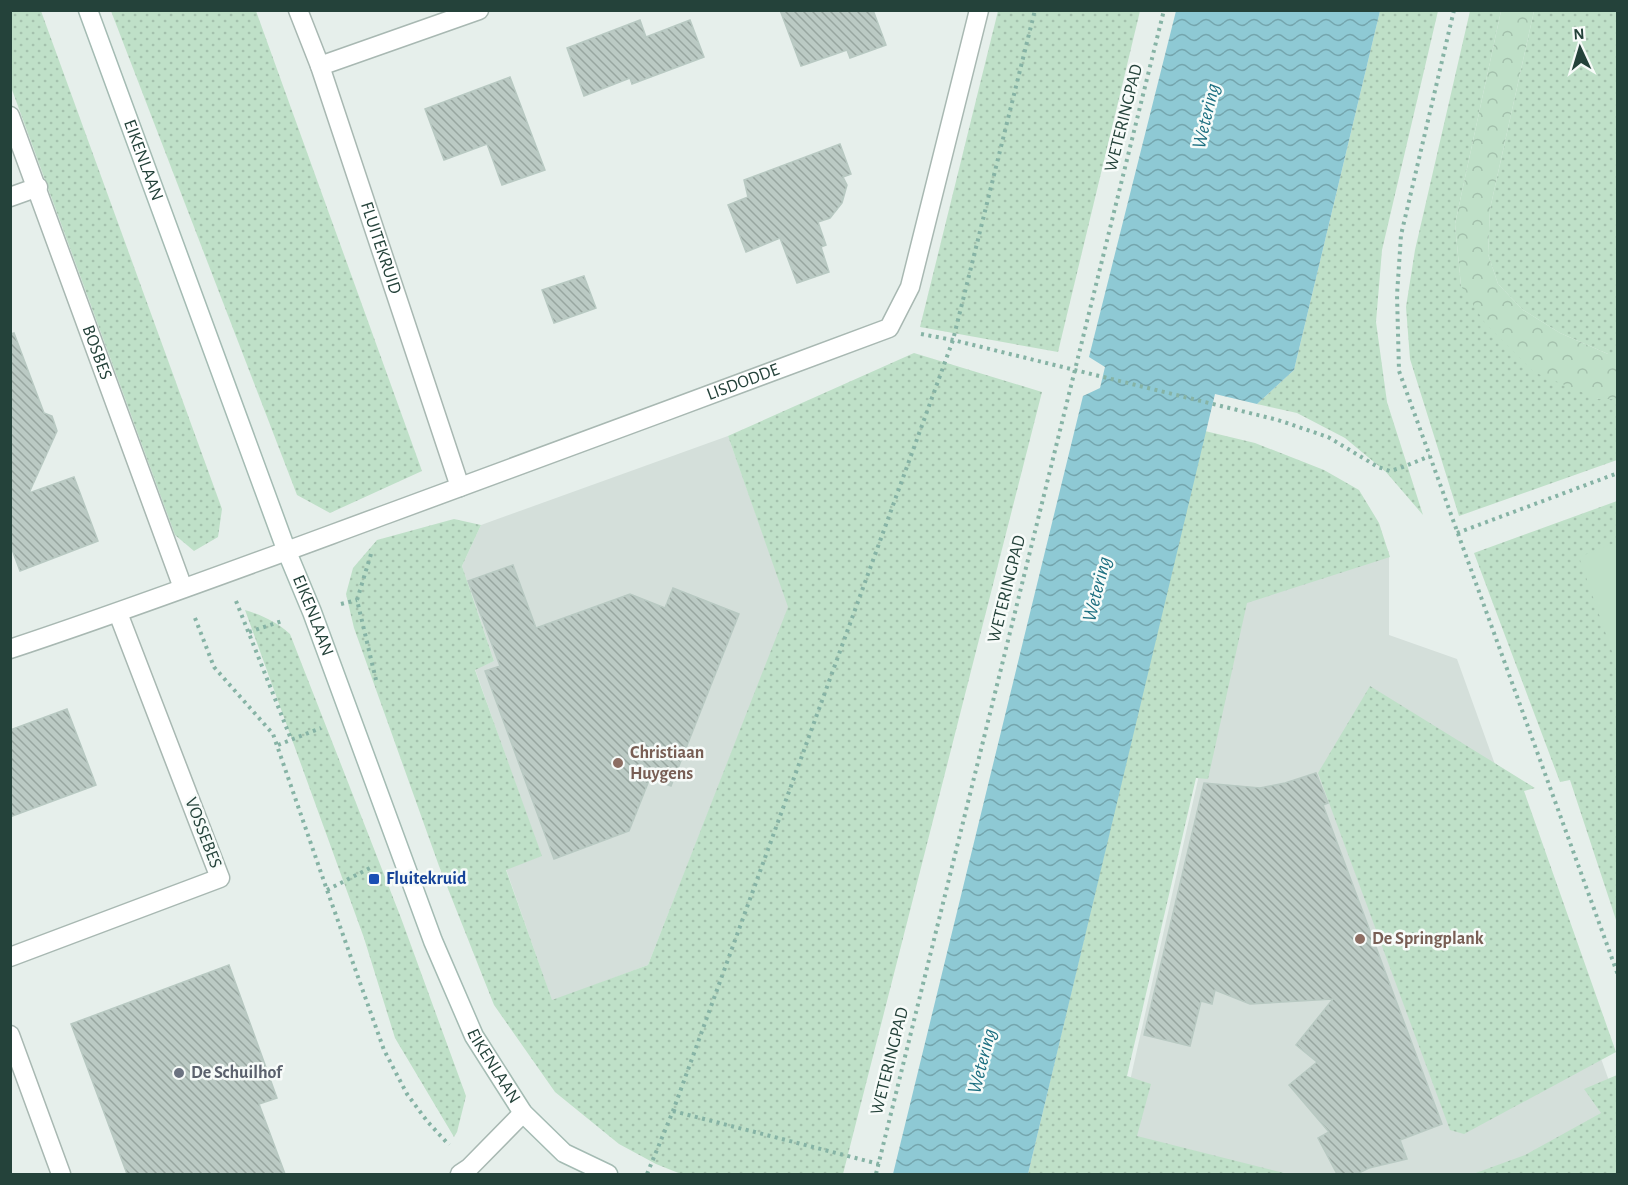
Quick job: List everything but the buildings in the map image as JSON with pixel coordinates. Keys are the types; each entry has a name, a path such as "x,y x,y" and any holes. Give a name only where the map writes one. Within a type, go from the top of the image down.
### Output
{"street":[{"name":"EIKENLAAN","path":"88,10 433,941 474,1036 523,1113 564,1153 608,1174"},
{"name":"FLUITEKRUID","path":"298,10 320,66 460,487"},
{"path":"320,66 479,10"},
{"path":"889,328 910,287 979,10"},
{"name":"BOSBES","path":"10,116 38,187 183,588"},
{"path":"10,197 38,187"},
{"name":"LISDODDE","path":"287,552 889,328"},
{"path":"10,649 287,552"},
{"name":"VOSSEBES","path":"10,957 220,878 118,613"},
{"path":"10,1035 61,1174"},
{"path":"464,1171 523,1113"}],"path":[{"path":"647,1174 673,1111 953,340 1035,10"},
{"name":"WETERINGPAD","path":"876,1174 1164,10"},
{"path":"1454,10 1401,235 1397,295 1399,371 1617,975"},
{"path":"889,328 953,340 1278,420 1328,436 1377,467 1390,471 1430,456"},
{"path":"1457,532 1617,473"},
{"path":"376,680 357,600 383,516"},
{"path":"226,573 291,740"},
{"path":"183,588 214,667 273,734 384,1050 407,1094 464,1171"},
{"path":"327,890 370,868"},
{"path":"673,1111 879,1164"}],"shaded area":[{"name":"Christiaan Huygens","path":"728,436 789,607 648,965 552,1001 506,869 541,856 475,669 494,661 462,566 481,525"},
{"name":"De Springplank","path":"1389,551 1389,635 1457,659 1617,1103 1537,1174 1109,1174 1199,775 1247,593"}],"green space":[{"path":"11,11 41,11 222,509 218,537 194,551 175,535 11,87"},
{"path":"111,11 256,11 422,471 330,513 297,495"},
{"path":"998,11 1140,11 1058,352 920,327"},
{"path":"1380,11 1438,11 1382,250 1376,322 1387,402 1423,515 1386,472 1345,438 1297,413 1257,404 1294,370"},
{"path":"1470,11 1501,11 1455,224 1461,286 1598,399 1617,399 1617,460 1459,516 1410,359 1406,307 1415,250"},
{"path":"1501,11 1534,11 1490,209 1488,254 1498,284 1523,310 1560,333 1608,354 1617,354 1617,399 1598,399 1534,372 1485,323 1461,286 1455,224"},
{"path":"1534,11 1617,11 1617,354 1608,354 1560,333 1523,310 1498,284 1488,254 1490,209"},
{"path":"914,353 1042,392 843,1174 681,1174 656,1164 619,1144 555,1092 494,1005 439,866 354,628 346,594 353,568 377,540 454,519 481,525 462,566 494,661 475,670 542,856 506,870 552,1000 648,965 788,607 728,436"},
{"path":"1205,431 1255,443 1324,470 1359,490 1379,523 1390,557 1247,603 1208,779 1196,778 1127,1076 1151,1084 1137,1136 1288,1174 1028,1174"},
{"path":"1617,501 1617,923 1570,780 1560,782 1474,553"},
{"path":"1617,542 1617,666 1579,557"},
{"path":"245,610 269,619 290,634 401,918 466,1096 454,1137 395,1038 364,938"},
{"path":"1370,686 1535,788 1524,791 1616,1052 1464,1134 1450,1130 1318,773"},
{"path":"1617,1075 1617,1174 1473,1174 1525,1155 1601,1113 1584,1089"}],"water":[{"name":"Wetering","path":"1176,11 1380,11 1294,370 1257,404 1215,394 1028,1174 893,1174 1083,396 1100,388 1105,367 1089,357"}],"place":[{"name":"Christiaan Huygens","path":"618,763"},
{"name":"Fluitekruid","path":"374,879"},
{"name":"De Springplank","path":"1360,939"},
{"name":"De Schuilhof","path":"179,1073"}]}
